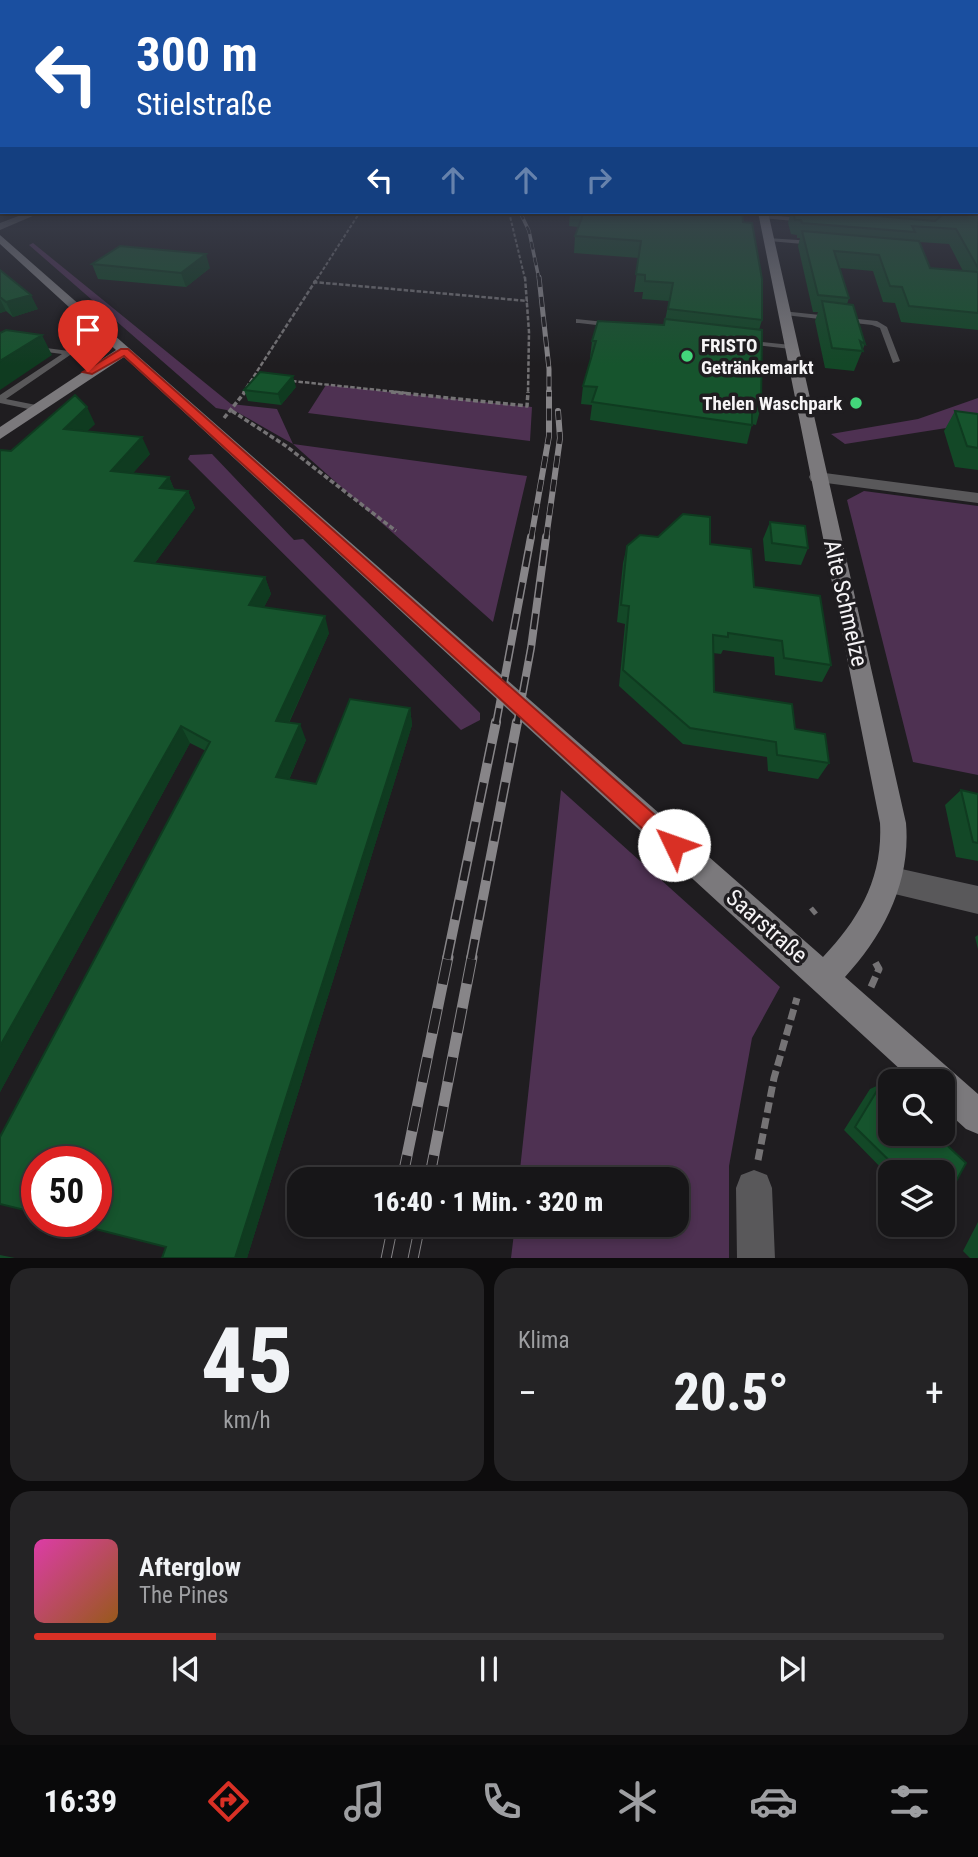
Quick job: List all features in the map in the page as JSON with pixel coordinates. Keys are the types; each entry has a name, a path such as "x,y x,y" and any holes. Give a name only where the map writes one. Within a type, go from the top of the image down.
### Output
{"main road":[{"name":"Saarstraße","path":"11,248 124,351 220,419 600,779 825,977 925,1069"},
{"name":"Alte Schmelze","path":"771,248 817,477 880,753 894,829 893,853 877,912 861,939 825,977"},
{"path":"0,434 96,367 124,351"},
{"path":"955,1097 978,1117"}],"street":[{"path":"817,477 978,498"},
{"path":"887,880 978,900"},
{"path":"754,1188 756,1258"}],"lane":[{"path":"785,313 874,323 883,327 896,361"},
{"path":"579,321 620,326"},
{"path":"743,342 791,347"},
{"path":"0,399 69,352 26,347"},
{"path":"0,399 38,408"}],"path":[{"path":"336,248 253,376 220,419 286,446 396,531"},
{"path":"289,381 527,406 530,369 528,301 521,248"},
{"path":"313,282 528,301"},
{"path":"253,376 265,377"},
{"path":"811,908 816,914"},
{"path":"754,1188 762,1129 797,998"}],"shaded area":[{"path":"32,248 39,248 231,404 277,409 293,444 237,412 216,408"},
{"path":"326,385 532,407 530,441 308,413"},
{"path":"978,398 978,423 845,444 831,434 918,419"},
{"path":"293,444 527,476 493,622"},
{"path":"212,454 294,540 303,539 480,713 480,720 461,730 188,459 190,455"},
{"path":"864,491 978,506 978,775 913,762 847,500"},
{"path":"561,790 780,987 752,1038 729,1166 729,1258 511,1258 514,1237 689,1237 689,1167 520,1167"}],"building":[{"path":"117,248 206,254 181,273 92,264"},
{"path":"640,248 756,248 762,279 762,320 668,309 673,283 645,281 645,275 636,274"},
{"path":"806,248 922,248 930,268 978,272 978,313 909,306 902,287 890,286 879,255 834,251 849,298 818,295"},
{"path":"967,248 978,248 978,268"},
{"path":"0,270 31,295 6,302 0,297"},
{"path":"822,301 853,305 865,344 860,341 863,351 832,348"},
{"path":"665,319 762,330 761,407 752,405 752,425 592,402 597,387 583,386 596,341 592,341 598,321 664,325"},
{"path":"6,330 42,335 0,361 0,333"},
{"path":"260,372 293,376 278,394 244,390"},
{"path":"75,395 87,407 64,429 142,437 111,471 169,477 160,488 188,491 135,561 265,577 249,605 325,616 276,721 300,724 276,777 316,784 350,699 410,708 235,1258 162,1258 166,1247 112,1233 112,1146 21,1146 21,1209 0,1204 0,1137 210,742 181,726 0,1046 0,451 11,451"},
{"path":"955,411 978,414 978,448 967,446"},
{"path":"683,514 710,517 710,544 751,549 754,587 820,596 831,665 784,658 782,641 728,633 728,637 713,635 714,692 792,704 795,729 825,734 829,763 777,755 776,742 690,728 623,670 629,606 621,605 627,546 640,535 658,537"},
{"path":"770,522 805,526 808,548 772,543"},
{"path":"961,790 978,794 978,843 973,842"},
{"path":"878,1089 878,1146 948,1146 966,1163 955,1183 955,1160 889,1160 855,1127"}],"railway":[{"path":"532,248 539,279"},
{"path":"531,539 549,436 549,369 539,277"},
{"path":"546,539 560,438 558,411"},
{"path":"496,724 531,537"},
{"path":"517,724 531,648 546,537"},
{"path":"447,959 496,722"},
{"path":"471,959 517,722"},
{"path":"405,1167 448,957"},
{"path":"432,1167 472,957"},
{"path":"386,1258 391,1237"},
{"path":"413,1258 418,1237"}],"place":[{"name":"FRISTO Getränkemarkt","path":"687,356"},
{"name":"Thelen Waschpark","path":"856,403"}],"route":[{"path":"88,372 124,351 674,845"}]}
